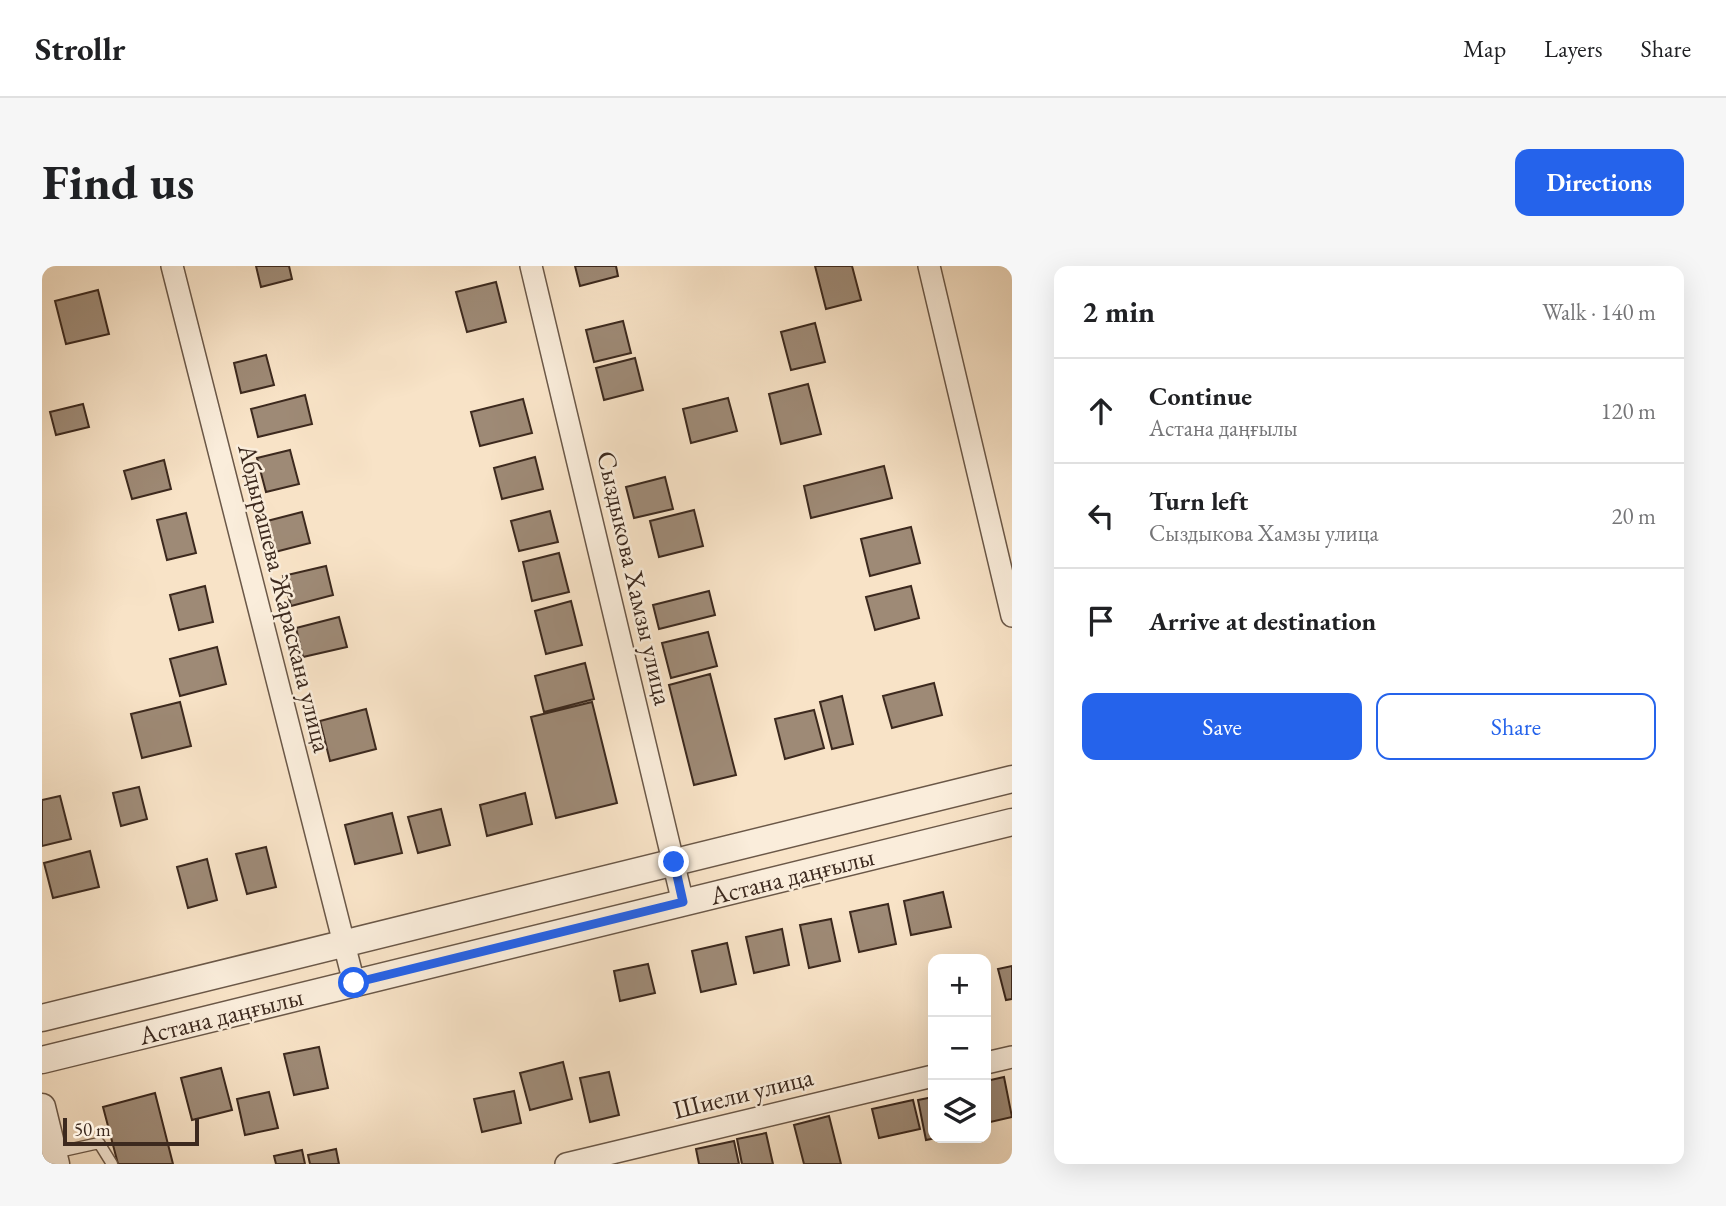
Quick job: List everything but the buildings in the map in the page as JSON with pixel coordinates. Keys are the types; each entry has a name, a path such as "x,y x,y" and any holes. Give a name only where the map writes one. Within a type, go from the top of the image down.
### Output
{"street":[{"name":"Абдырашева Жараскана улица","path":"172,266 354,983"},
{"name":"Сыздыкова Хамзы улица","path":"531,266 683,902"},
{"path":"929,266 1012,617"},
{"name":"Астана даңғылы","path":"42,1018 1012,779"},
{"name":"Астана даңғылы","path":"42,1060 1012,822"},
{"path":"991,1062 1012,1057"},
{"name":"Шиели улица","path":"566,1164 928,1077"},
{"path":"42,1107 55,1158"}],"lane":[{"path":"55,1158 99,1143 113,1164"}],"route":[{"path":"354,983 683,902 674,862"}]}
